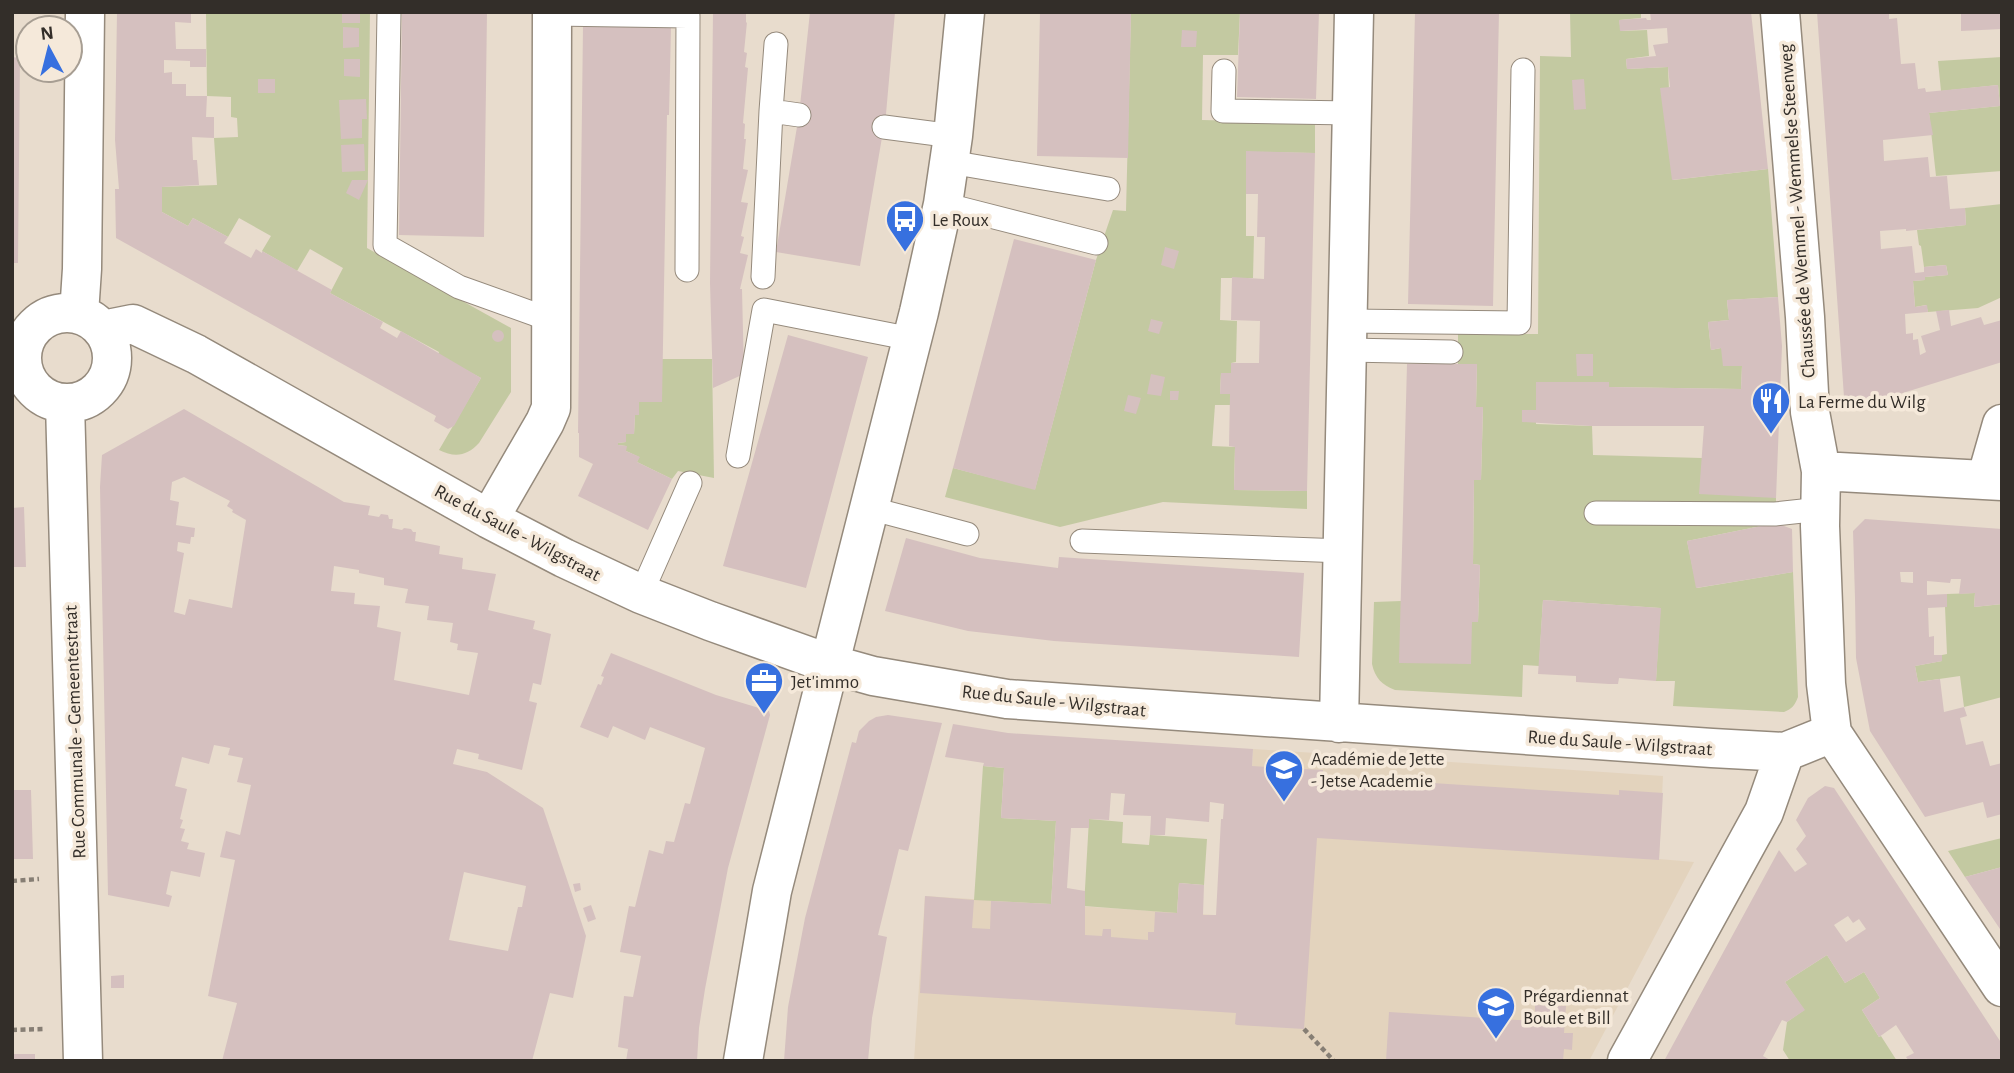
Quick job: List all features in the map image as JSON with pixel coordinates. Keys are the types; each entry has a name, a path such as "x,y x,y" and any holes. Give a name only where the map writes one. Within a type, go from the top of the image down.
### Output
{"street":[{"path":"85,12 82,269 91,322"},
{"path":"743,1061 772,891 912,339 943,204 965,12"},
{"path":"1339,723 1354,12"},
{"name":"Chaussée de Wemmel - Wemmelse Steenweg","path":"1780,12 1810,411 1821,471 1826,684 1832,733 2002,987"},
{"path":"489,519 550,412 552,13"},
{"path":"64,313 91,322 110,343 110,372 103,385 93,395 80,401 65,403 54,401 33,389 17,370 26,337 36,325 48,316 64,313"},
{"name":"Rue du Saule - Wilgstraat","path":"91,322 133,324 196,354 489,519 641,594 830,664 873,676 1007,699 1785,752 1832,733"},
{"name":"Rue Communale - Gemeentestraat","path":"65,403 83,1061"},
{"path":"1821,471 1994,481 2002,424"},
{"path":"1627,1061 1764,812 1785,752"}],"lane":[{"path":"389,12 385,245 460,287 551,320"},
{"path":"552,13 688,16 687,270"},
{"path":"763,277 776,44"},
{"path":"1348,336 1518,323 1523,70"},
{"path":"1224,71 1223,111 1352,113"},
{"path":"771,111 799,115"},
{"path":"884,127 951,149 1108,189"},
{"path":"943,204 1096,243"},
{"path":"738,456 764,310 912,339"},
{"path":"1348,336 1451,352"},
{"path":"641,594 690,483"},
{"path":"869,508 967,534"},
{"path":"1596,513 1775,514 1821,509"},
{"path":"1082,541 1343,551"}],"path":[{"path":"1304,1029 1334,1061"}],"shaded area":[{"path":"1253,749 1663,776 1659,859 1694,862 1589,1061 914,1061 925,896 1244,917"}],"green space":[{"path":"206,12 370,12 367,248 511,328 511,392 479,443 470,451 456,455 439,450 481,378 330,293 343,268 310,249 297,271 262,251 271,236 239,218 228,237 193,218 188,226 162,212 162,187 217,185 214,138 238,137 237,118 231,117 231,97 207,96"},
{"path":"1131,12 1240,12 1238,55 1203,55 1202,120 1315,123 1315,153 1246,152 1246,236 1254,236 1253,278 1221,278 1220,320 1237,321 1236,362 1231,363 1231,373 1221,373 1220,394 1230,394 1230,405 1215,405 1212,446 1235,447 1234,490 1307,491 1307,509 1163,502 1060,527 945,497 953,468 1035,489 1096,260 1113,210 1126,211"},
{"path":"1570,12 1641,12 1641,18 1619,20 1621,31 1647,30 1649,56 1626,59 1627,69 1668,67 1673,180 1768,169 1778,297 1727,300 1729,320 1708,322 1711,350 1721,348 1742,366 1741,389 1609,387 1609,382 1537,382 1536,410 1522,410 1522,421 1592,426 1593,455 1702,458 1776,498 1776,523 1687,541 1697,588 1793,572 1798,697 1793,706 1784,712 1673,706 1675,681 1656,681 1660,608 1543,600 1539,666 1523,665 1522,697 1395,690 1386,686 1373,669 1374,602 1401,601 1478,622 1480,565 1473,564 1474,480 1481,480 1483,408 1476,407 1477,365 1458,364 1458,334 1538,334 1540,56 1571,57"},
{"path":"2002,57 2002,171 1936,176 1929,113 2000,106 1998,85 1941,91 1938,61"},
{"path":"2002,204 2002,297 1978,308 1928,312 1926,305 1915,307 1913,281 1948,275 1946,265 1924,267 1917,230 1966,225 1965,208"},
{"path":"662,359 712,359 714,478 678,471 672,479 637,462 639,457 626,451 626,446 618,445 626,442 626,434 634,434 639,402"},
{"path":"1975,593 1974,607 2002,604 2002,697 1964,707 1960,676 1918,682 1915,666 1942,661 1942,655 1947,654 1947,594"},
{"path":"983,766 1004,768 1001,818 1056,821 1051,904 974,900"},
{"path":"1089,819 1123,822 1122,843 1149,845 1150,835 1207,839 1204,885 1179,883 1177,913 1084,906"},
{"path":"2002,838 2002,867 1965,877 1948,851"},
{"path":"1827,955 1845,983 1864,972 1880,998 1862,1010 1897,1061 1790,1061 1783,1050 1787,1022 1804,1010 1785,982"}],"building":[{"path":"117,12 191,12 191,23 175,22 176,49 206,49 206,67 190,67 190,61 164,60 164,73 172,72 172,84 186,84 186,96 207,96 206,117 214,117 214,138 192,137 193,160 197,160 199,185 162,187 162,212 188,226 193,218 228,237 224,243 251,258 256,249 262,251 383,322 380,328 397,338 401,331 481,378 454,426 448,429 434,421 436,416 116,238 115,189 119,189 115,140"},
{"path":"342,12 360,12 360,23 342,23"},
{"path":"402,12 487,12 484,237 399,235"},
{"path":"713,12 746,12 744,52 747,53 745,67 748,68 743,123 746,139 743,169 748,170 741,202 748,203 740,253 748,255 740,289 744,374 713,388 710,283"},
{"path":"810,12 895,12 886,114 860,266 776,252 799,115"},
{"path":"1040,12 1131,12 1128,158 1037,156"},
{"path":"1240,12 1319,12 1316,99 1237,97"},
{"path":"1415,12 1499,12 1493,306 1408,304"},
{"path":"1650,12 1751,12 1768,169 1672,180 1660,88 1670,87 1668,67 1627,69 1626,59 1656,56 1653,45 1668,43 1667,28 1620,31 1619,20 1651,20"},
{"path":"1817,12 1889,12 1889,19 1897,18 1901,64 1915,63 1918,89 1925,88 1926,92 1998,85 2000,106 1929,113 1933,135 1883,140 1884,161 1928,157 1930,177 1947,176 1950,209 1965,208 1966,225 1880,231 1881,249 1912,246 1915,273 1924,272 1924,267 1946,265 1948,275 1913,281 1915,307 1927,305 1928,312 1905,314 1906,334 1913,333 1913,340 1918,339 1920,355 1926,352 1921,336 1940,330 1936,311 1949,310 1951,326 1981,317 1984,325 2002,320 2002,362 1858,407 1844,397"},
{"path":"1961,12 2002,12 2002,29 1961,31"},
{"path":"583,26 671,27 662,402 639,402 634,434 626,434 626,442 618,443 627,446 626,451 640,457 637,462 672,479 648,530 578,496 593,464 579,457 578,433"},
{"path":"343,27 359,28 359,47 343,48"},
{"path":"1182,30 1197,31 1196,47 1181,47"},
{"path":"12,57 14,84 20,84 18,263 12,263"},
{"path":"344,59 360,59 360,77 344,76"},
{"path":"258,79 275,79 275,93 258,93"},
{"path":"1584,79 1586,109 1574,110 1572,80"},
{"path":"366,99 367,119 362,119 362,138 341,139 339,100"},
{"path":"364,144 365,171 342,172 341,145"},
{"path":"1246,151 1315,153 1307,491 1234,490 1235,447 1229,446 1230,394 1220,394 1221,373 1231,373 1231,363 1259,363 1260,321 1231,320 1232,277 1264,279 1265,237 1257,237 1258,194 1246,194"},
{"path":"352,180 368,180 359,200 346,193"},
{"path":"1014,239 1096,260 1035,490 953,468"},
{"path":"1165,247 1179,251 1174,269 1161,265"},
{"path":"1778,297 1782,346 1776,498 1699,494 1704,426 1592,426 1522,422 1522,410 1536,410 1536,382 1609,382 1609,387 1741,389 1742,366 1723,366 1721,348 1711,350 1708,322 1729,320 1727,300"},
{"path":"1151,319 1163,322 1159,334 1148,331"},
{"path":"493,331 503,331 503,341 493,341"},
{"path":"788,335 868,357 806,588 723,566"},
{"path":"1576,354 1593,354 1593,376 1577,376"},
{"path":"1407,364 1477,364 1476,407 1483,407 1481,480 1474,480 1473,564 1480,565 1478,622 1472,622 1471,664 1399,663"},
{"path":"1151,374 1165,377 1161,396 1147,394"},
{"path":"1170,391 1179,391 1178,400 1170,400"},
{"path":"1128,395 1141,398 1136,414 1124,411"},
{"path":"184,409 344,502 370,506 368,515 388,515 389,519 393,519 392,528 411,529 416,532 415,541 440,546 439,554 463,558 462,569 496,574 488,610 535,621 533,629 551,634 541,685 533,683 529,701 537,703 522,770 478,759 479,754 457,749 453,764 487,772 543,808 586,936 573,998 550,993 532,1061 222,1061 237,1003 208,996 235,860 220,857 226,831 240,835 251,785 237,782 243,758 228,755 230,748 214,745 209,764 182,757 175,786 187,789 180,819 183,820 180,828 185,829 181,841 189,843 187,849 205,853 200,877 171,871 166,894 172,896 169,907 108,895 100,487 102,455","holes":["184,477 230,501 227,506 232,512 246,520 232,608 189,599 185,615 174,612 184,553 177,551 178,542 190,544 195,528 176,525 179,502 170,500 172,482","334,566 359,570 359,573 384,578 384,585 408,589 405,603 429,606 427,620 453,623 450,642 458,644 457,650 478,653 469,695 394,680 401,632 377,627 380,606 354,604 355,593 331,591","464,872 526,886 522,907 518,907 508,951 449,940"]},
{"path":"24,507 26,567 12,567 12,508"},
{"path":"1865,519 2002,529 2002,604 1974,607 1975,593 1959,594 1961,579 1951,579 1950,583 1927,581 1927,595 1947,594 1947,607 1928,608 1929,637 1934,636 1934,655 1942,655 1942,661 1915,666 1918,682 1940,679 1944,712 1964,707 1967,716 1960,718 1966,745 1983,741 1990,766 2002,763 2002,814 1987,818 1983,802 1925,817 1870,731 1856,658 1853,531","holes":["1900,572 1913,572 1913,583 1901,582"]},
{"path":"1776,523 1792,529 1793,572 1696,588 1687,541"},
{"path":"906,538 980,558 1058,568 1059,557 1304,573 1299,657 1054,641 968,631 885,611"},
{"path":"1543,600 1661,608 1656,681 1619,678 1618,684 1609,684 1576,682 1576,676 1538,674"},
{"path":"611,653 716,695 769,711 770,715 728,868 705,989 697,1061 626,1061 628,1049 618,1047 624,996 633,997 641,956 620,952 629,906 635,907 649,850 663,854 666,841 674,842 685,803 690,804 705,748 650,727 645,740 613,726 608,738 580,727 598,684 601,685 604,677 601,676"},
{"path":"888,715 942,723 908,851 899,849 878,935 887,937 872,1018 868,1061 784,1061 788,1007 805,918 852,742 856,743 859,731 869,721"},
{"path":"953,724 1008,733 1253,749 1252,766 1323,770 1323,776 1619,795 1619,790 1663,793 1659,860 1317,838 1304,1029 1237,1025 1236,1013 920,993 925,896 974,900 972,928 990,929 991,901 1051,904 1056,821 1001,818 1004,768 945,757","holes":["1111,793 1125,794 1123,815 1151,816 1150,835 1165,835 1166,818 1209,822 1210,802 1224,804 1216,915 1203,915 1204,885 1179,883 1177,913 1155,912 1154,932 1148,932 1148,940 1111,937 1111,929 1103,929 1102,936 1085,935 1085,891 1067,888 1071,828 1089,828 1089,819 1109,820"]},
{"path":"1825,786 1834,788 2002,1044 2002,1061 1909,1061 1906,1057 1914,1053 1896,1025 1879,1037 1862,1010 1880,998 1864,972 1845,983 1827,955 1785,982 1805,1010 1787,1022 1782,1020 1763,1056 1772,1061 1664,1061 1779,850 1795,872 1807,864 1796,849 1806,836 1796,820 1808,798","holes":["1848,916 1853,923 1859,919 1866,929 1846,942 1834,925"]},
{"path":"12,790 31,790 33,859 12,859"},
{"path":"2002,867 2002,932 1965,877"},
{"path":"580,883 581,890 575,892 573,884"},
{"path":"591,905 596,919 588,922 583,908"},
{"path":"124,975 124,988 111,988 111,976"},
{"path":"1535,1005 1566,1006 1564,1033 1573,1033 1572,1050 1564,1049 1563,1061 1386,1061 1389,1012 1535,1021"},
{"path":"12,1054 35,1054 35,1061 12,1061"}],"place":[{"name":"Le Roux","path":"905,253"},
{"name":"La Ferme du Wilg","path":"1771,435"},
{"name":"Jet'immo","path":"764,715"},
{"name":"Académie de Jette - Jetse Academie","path":"1284,803"},
{"name":"Prégardiennat Boule et Bill","path":"1496,1040"}]}
